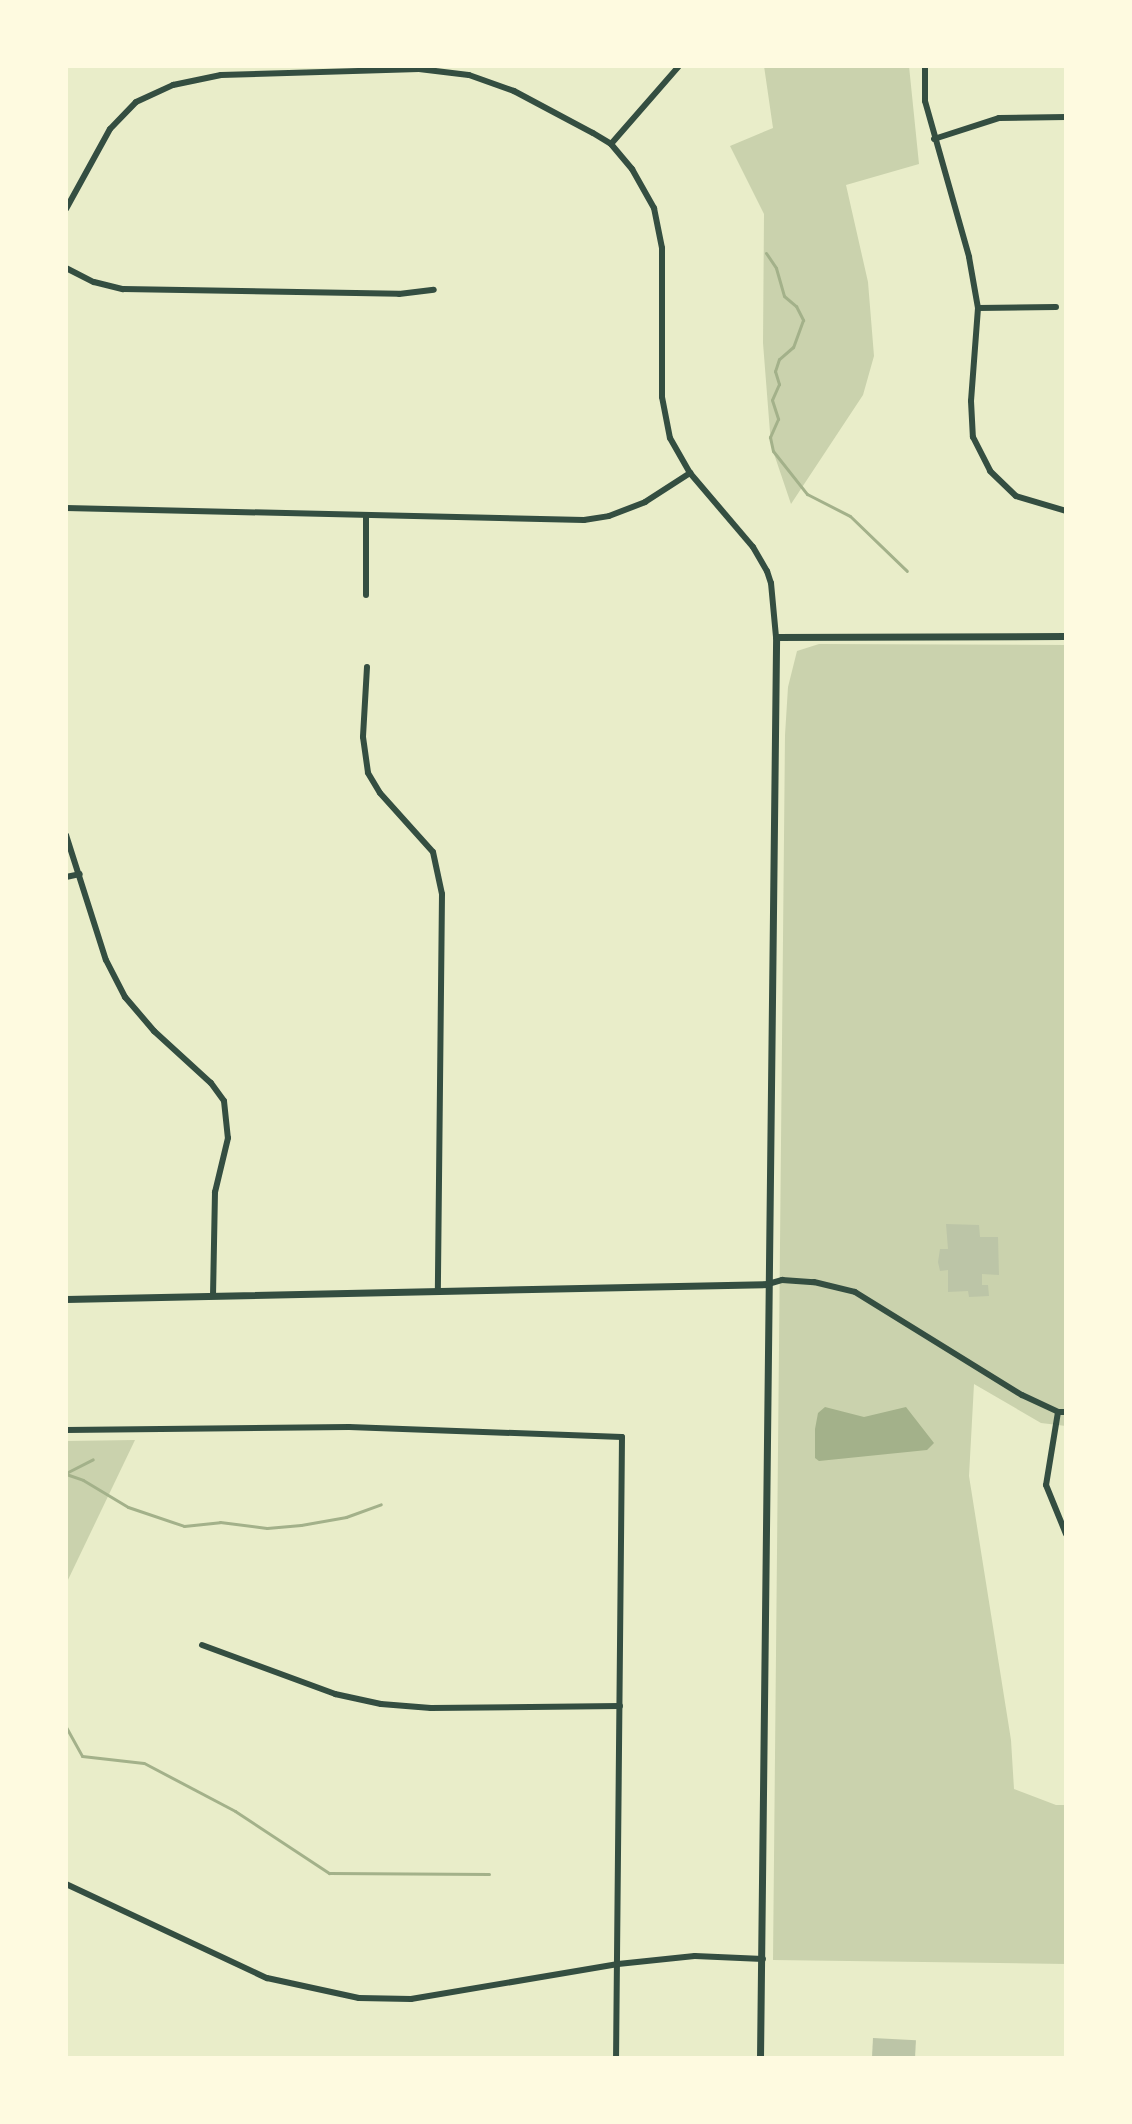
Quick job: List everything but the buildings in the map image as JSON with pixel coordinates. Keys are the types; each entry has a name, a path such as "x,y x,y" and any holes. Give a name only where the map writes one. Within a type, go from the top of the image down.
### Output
{"street":[{"path":"611,144 679,66"},
{"path":"925,66 925,101 969,257 978,308 971,422 979,452 990,471 1016,496 1034,505 1066,511"},
{"path":"66,209 110,129 136,102 173,85 232,73 419,69 469,75 514,91 611,144 632,169 654,208 662,248 662,397 670,438 690,473 753,547 767,571 776,637 760,2058"},
{"path":"934,139 999,118 1056,114 1066,117"},
{"path":"66,268 94,282 123,289 399,294 434,290"},
{"path":"978,308 1056,307"},
{"path":"66,508 545,521 597,519 645,502 690,473"},
{"path":"366,517 366,595"},
{"path":"776,637 1066,636"},
{"path":"367,667 363,737 368,773 380,793 433,852 442,894 438,1292"},
{"path":"66,835 106,960 125,997 154,1031 211,1083 224,1101 228,1138 215,1192 213,1294"},
{"path":"66,877 80,874"},
{"path":"66,1299 768,1284 782,1280 814,1282 855,1292 1022,1395 1058,1412 1066,1412"},
{"path":"1058,1412 1046,1485 1066,1534"},
{"path":"66,1430 349,1427 622,1437 616,2058"},
{"path":"202,1645 335,1694 381,1704 431,1708 620,1706"},
{"path":"66,1884 267,1978 339,1995 411,1999 618,1964 695,1956 763,1959"}],"shaded area":[{"path":"764,66 909,66 919,164 846,185 868,282 874,356 863,395 791,504 771,445 763,343 764,214 730,146 773,128"},
{"path":"819,644 1066,645 1066,1426 1041,1423 974,1384 969,1476 1011,1740 1014,1789 1056,1805 1066,1805 1066,1964 773,1960 785,735 788,687 797,651"},
{"path":"825,1407 864,1417 906,1407 934,1443 927,1450 819,1461 815,1458 815,1429 818,1413"},
{"path":"135,1440 66,1584 66,1441"}],"waterway":[{"path":"766,253 776,268 784,296 796,306 803,320 793,347 779,359 775,371 779,384 772,400 778,419 770,437 773,451 807,494 850,516 907,571"},
{"path":"66,1473 93,1459"},
{"path":"66,1474 83,1480 128,1507 184,1526 220,1522 267,1528 301,1525 346,1517 381,1504"},
{"path":"66,1727 82,1756 144,1763 235,1811 329,1873 489,1874"}]}
